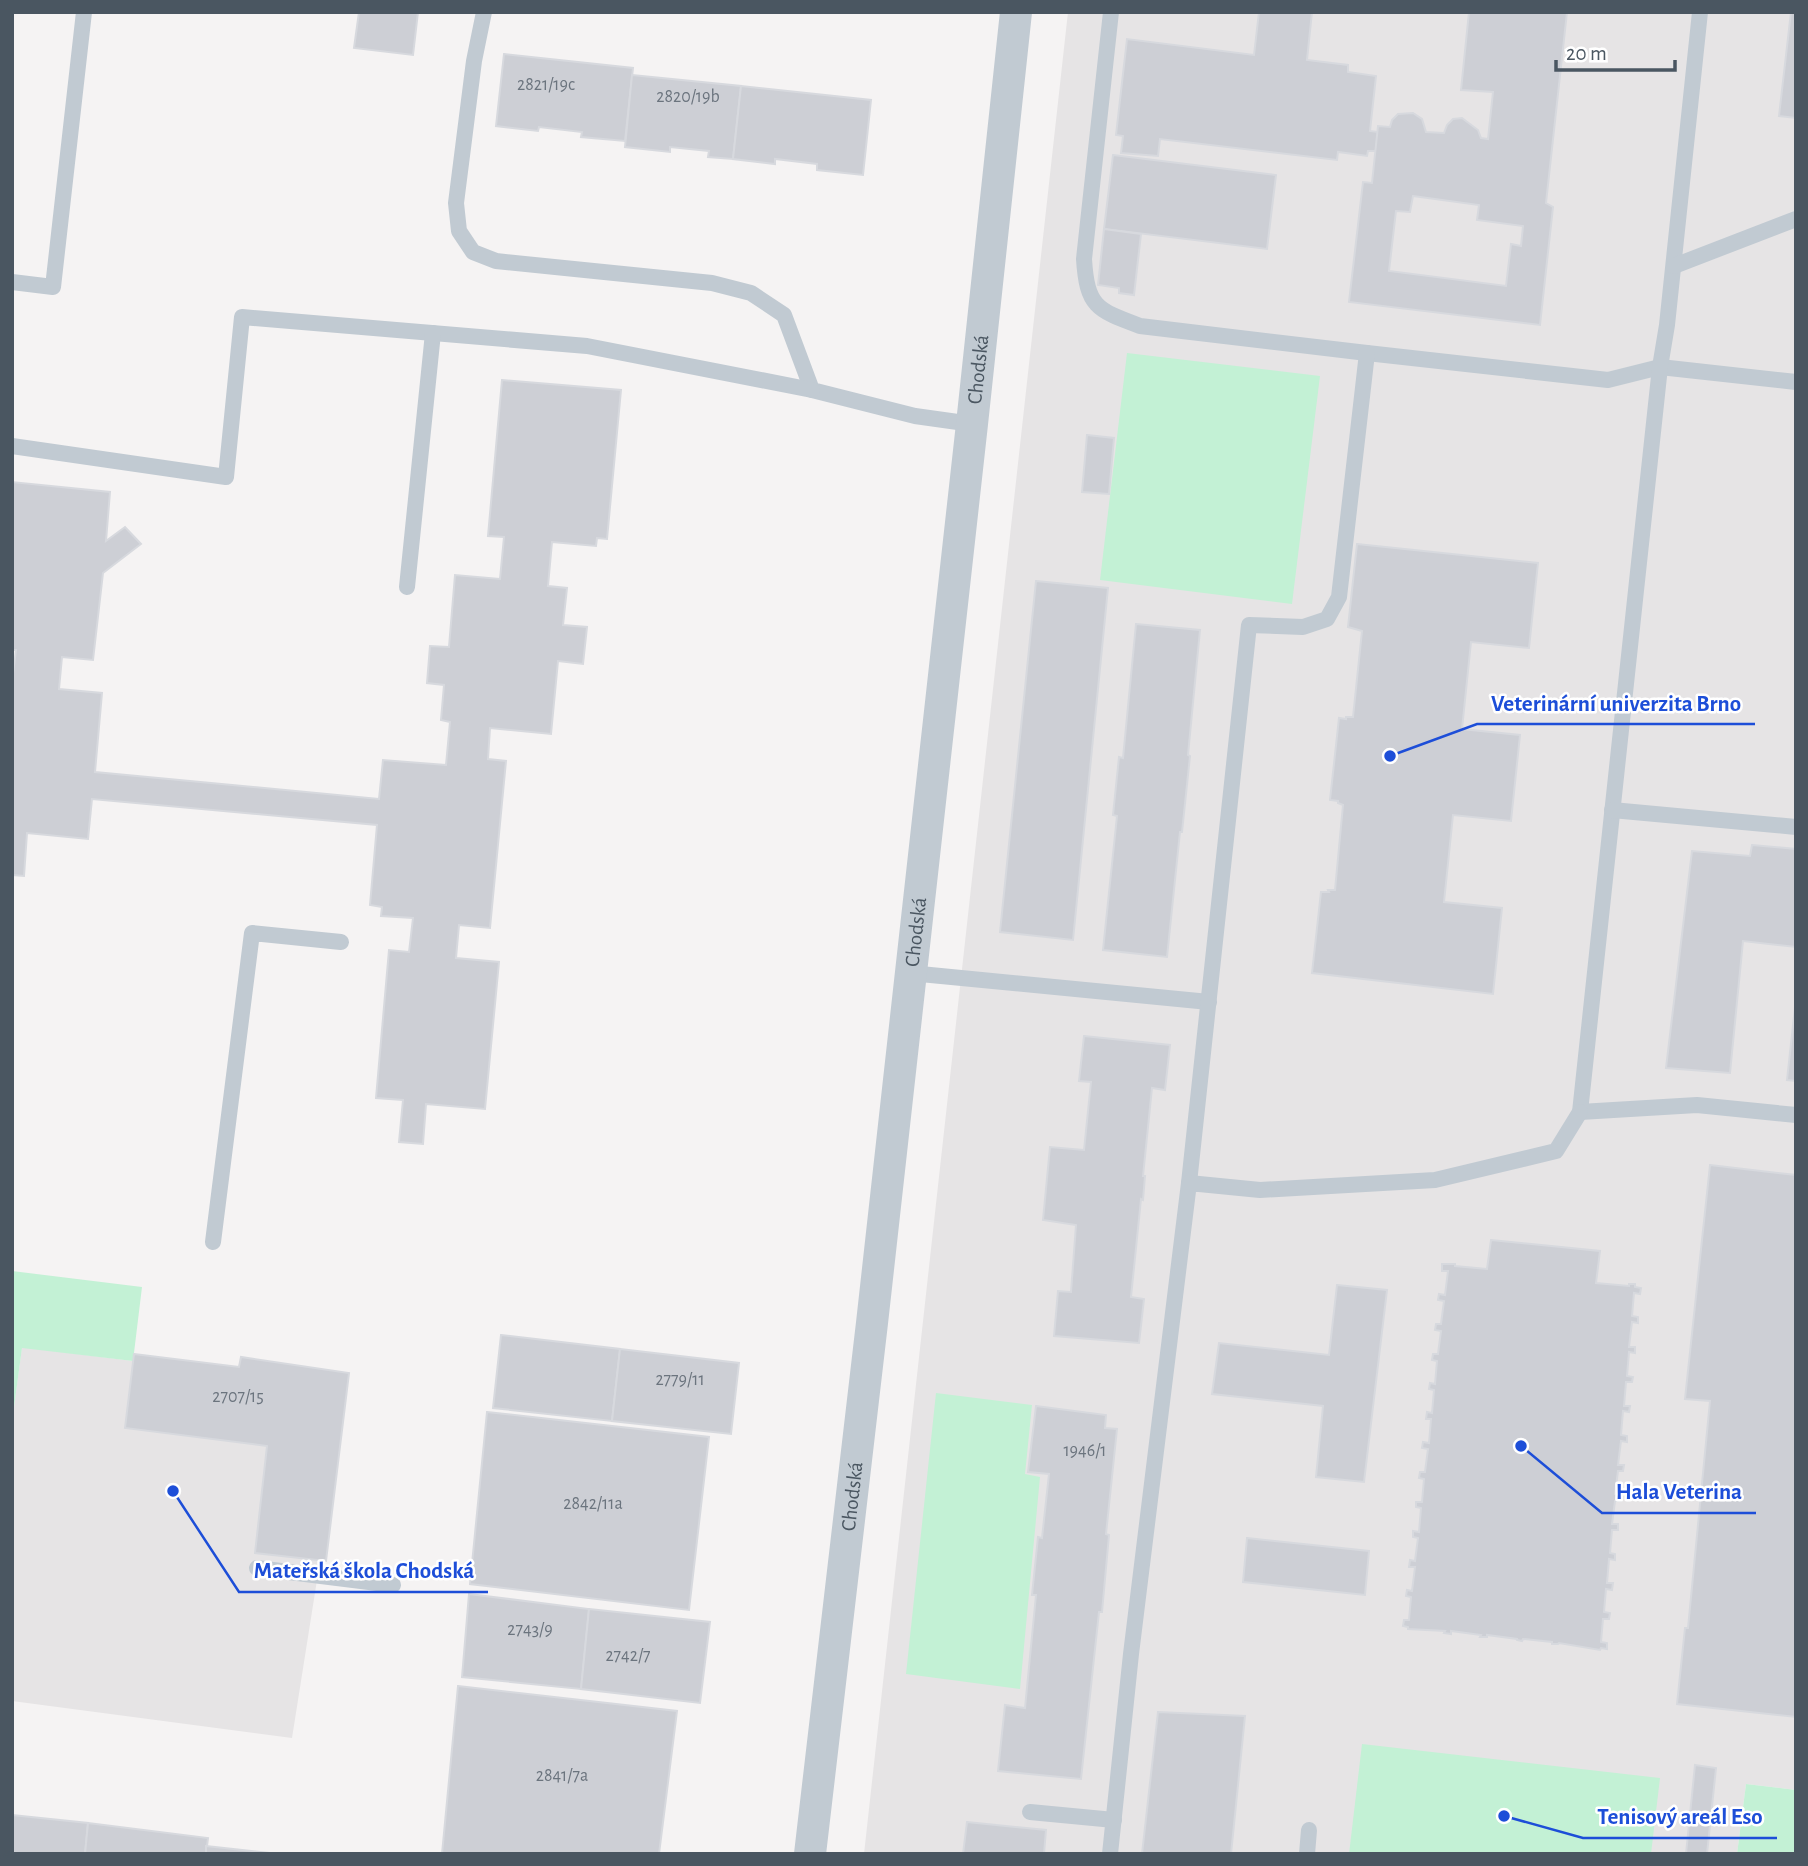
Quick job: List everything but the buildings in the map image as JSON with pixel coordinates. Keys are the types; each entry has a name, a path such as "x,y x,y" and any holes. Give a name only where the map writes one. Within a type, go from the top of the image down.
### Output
{"street":[{"name":"Chodská","path":"810,1854 872,1323 1016,12"}],"lane":[{"path":"12,282 53,286 84,12"},
{"path":"484,12 474,61 456,202 459,231 473,252 496,261 712,284 751,293 784,315 812,390"},
{"path":"1111,12 1084,260 1086,281 1093,302 1113,316 1140,326 1608,380 1660,367 1796,382"},
{"path":"1189,1183 1260,1190 1435,1180 1556,1151 1580,1112 1700,12"},
{"path":"1674,265 1796,219"},
{"path":"12,446 226,477 242,317 587,346 812,390 915,416 972,424"},
{"path":"407,587 433,333"},
{"path":"1111,1854 1131,1654 1189,1183 1248,625 1303,627 1327,620 1339,597 1367,353"},
{"path":"1612,810 1796,827"},
{"path":"213,1242 252,933 341,942"},
{"path":"910,973 1209,1002"},
{"path":"1580,1112 1697,1105 1796,1115"},
{"path":"257,1568 393,1584"},
{"path":"1030,1812 1114,1820"},
{"path":"1307,1854 1309,1830"}],"shaded area":[{"path":"1068,12 1796,12 1796,1790 1746,1784 1737,1854 864,1854"},
{"path":"22,1347 133,1361 134,1354 239,1367 241,1357 349,1373 326,1561 320,1561 292,1738 12,1701 12,1422"}],"green space":[{"path":"1127,353 1320,376 1292,604 1100,580"},
{"path":"12,1271 142,1287 133,1361 22,1348 12,1422"},
{"path":"936,1393 1032,1405 1025,1474 1040,1477 1020,1689 906,1674"},
{"path":"1362,1744 1660,1778 1651,1854 1349,1854"},
{"path":"1746,1784 1796,1790 1796,1854 1737,1854"}],"place":[{"name":"Veterinární univerzita Brno","path":"1390,756"},
{"name":"Hala Veterina","path":"1521,1446"},
{"name":"Mateřská škola Chodská","path":"173,1491"},
{"name":"Tenisový areál Eso","path":"1504,1816"}]}
